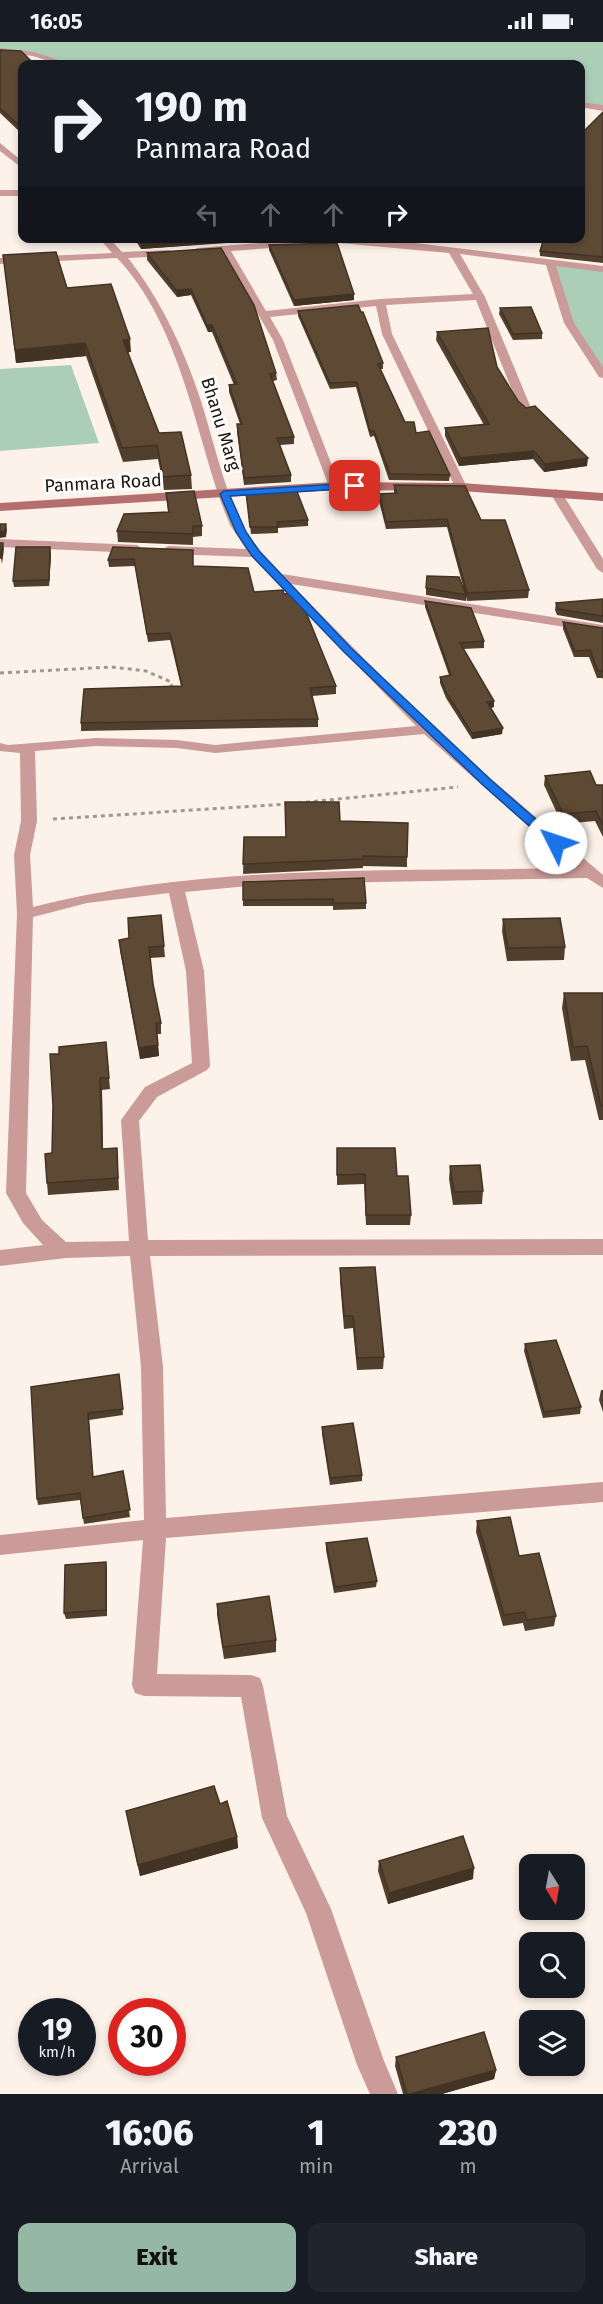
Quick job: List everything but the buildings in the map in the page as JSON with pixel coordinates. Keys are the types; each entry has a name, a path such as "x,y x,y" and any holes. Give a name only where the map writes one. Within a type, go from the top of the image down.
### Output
{"street":[{"path":"0,50 34,54 52,60"},
{"path":"585,105 603,108"},
{"path":"0,146 4,153 18,162"},
{"path":"0,193 18,193"},
{"name":"Bhanu Marg","path":"109,243 141,279 159,309 185,369 224,494 241,532 256,554 347,650 429,729 488,784 597,878"},
{"path":"236,243 241,248"},
{"path":"191,251 296,243"},
{"path":"411,243 452,250 497,251 550,263 603,269"},
{"path":"225,249 264,314 298,391 334,486"},
{"path":"452,250 480,297 525,408"},
{"path":"0,261 180,252"},
{"path":"550,263 568,323 603,375"},
{"path":"264,314 380,302 480,297"},
{"path":"380,302 387,334 461,487"},
{"name":"Panmara Road","path":"0,507 334,486 461,487 603,497"},
{"path":"556,494 603,569"},
{"path":"1,547 256,554"},
{"path":"280,578 603,629"},
{"path":"0,747 8,749 96,742 177,744 215,749 429,729"},
{"path":"27,748 28,821 22,855 25,914 16,1193 26,1215 41,1234 62,1250"},
{"path":"25,914 87,898 176,886 270,879 597,878"},
{"path":"176,886 195,971 201,1066 151,1092 130,1120 139,1248 152,1367 155,1529 144,1684 251,1686 275,1818 318,1910 371,2065 384,2094"},
{"path":"0,1258 62,1250 139,1248 603,1247"},
{"path":"0,1545 155,1529 603,1492"}],"path":[{"path":"0,673 112,667 146,671 171,682 172,692"},
{"path":"28,821 249,807 488,784"}],"green space":[{"path":"0,42 603,42 603,108 585,105 585,60 52,60 34,54 0,50"},
{"path":"550,263 603,269 603,375 569,323"},
{"path":"71,365 99,443 0,451 0,369"}],"route":[{"path":"355,486 224,494 241,532 256,554 347,650 488,784 556,843"}]}
